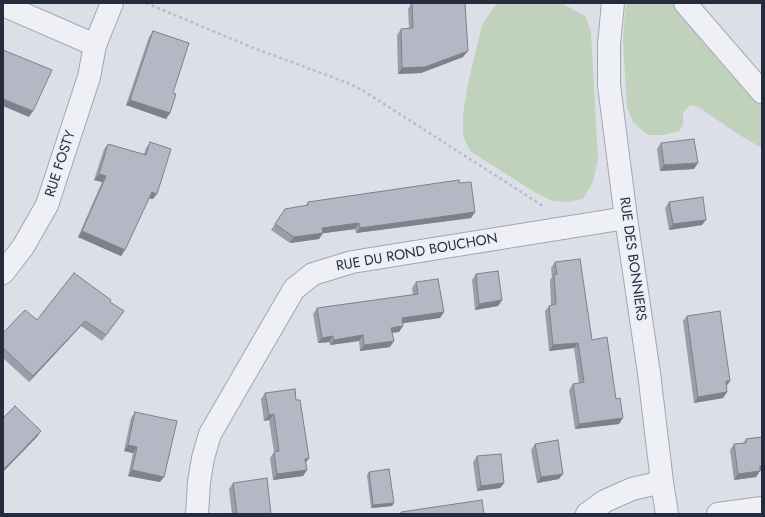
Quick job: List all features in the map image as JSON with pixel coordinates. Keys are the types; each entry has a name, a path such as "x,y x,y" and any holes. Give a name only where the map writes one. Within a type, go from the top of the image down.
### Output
{"street":[{"name":"RUE FOSTY","path":"3,273 23,247 48,205 89,78 95,45 112,3"},
{"name":"RUE DES BONNIERS","path":"613,3 609,44 609,85 667,514"},
{"path":"685,3 762,92"},
{"path":"3,5 95,45"},
{"name":"RUE DU ROND BOUCHON","path":"197,514 199,482 203,458 210,434 294,289 313,274 352,262 626,218"},
{"path":"587,514 605,501 632,489 662,482"},
{"path":"718,514 762,508"}],"path":[{"path":"146,3 251,47 348,83 364,91 543,206"}],"green space":[{"path":"497,3 562,3 586,17 591,32 598,159 593,182 583,199 569,202 553,201 536,193 470,151 463,136 463,114 468,83 482,25"},
{"path":"627,3 675,3 762,103 762,148 736,133 700,108 690,105 683,113 683,125 679,131 663,135 648,135 633,122 627,107 623,40 625,10"}],"building":[{"path":"412,3 465,3 468,51 425,67 402,68 401,29 413,28"},
{"path":"153,31 189,43 173,93 176,94 170,113 130,100"},
{"path":"3,50 52,70 33,111 3,99"},
{"path":"694,139 698,163 664,165 661,143"},
{"path":"150,142 171,149 157,194 152,192 125,250 82,231 106,176 99,174 108,144 146,155"},
{"path":"459,180 459,183 471,182 475,212 360,228 359,223 322,228 323,233 294,237 275,224 285,209 308,205 308,202"},
{"path":"703,197 706,220 673,224 669,202"},
{"path":"580,259 592,340 607,337 616,399 620,398 623,418 579,424 573,384 584,382 578,343 553,345 549,306 556,304 554,275 557,274 555,262"},
{"path":"498,271 502,300 479,304 476,274"},
{"path":"74,273 111,300 110,302 124,311 106,335 85,321 33,376 3,348 3,333 25,310 37,320"},
{"path":"438,279 444,312 402,318 403,326 391,328 394,341 364,345 363,335 334,340 333,336 322,338 317,308 418,294 416,282"},
{"path":"720,311 730,381 726,381 727,392 698,397 687,316"},
{"path":"295,389 296,400 300,400 309,458 305,459 307,470 277,474 274,452 279,451 274,414 269,415 265,393"},
{"path":"15,406 41,431 3,470 3,418"},
{"path":"135,412 177,421 164,477 132,470 137,447 128,445"},
{"path":"762,437 762,466 760,466 760,471 738,474 734,444 746,443 746,439"},
{"path":"558,440 563,474 541,477 535,444"},
{"path":"501,454 504,483 481,486 477,456"},
{"path":"389,469 394,503 373,505 369,472"},
{"path":"267,478 271,514 237,514 233,483"},
{"path":"482,500 484,514 401,514 401,512"}]}
